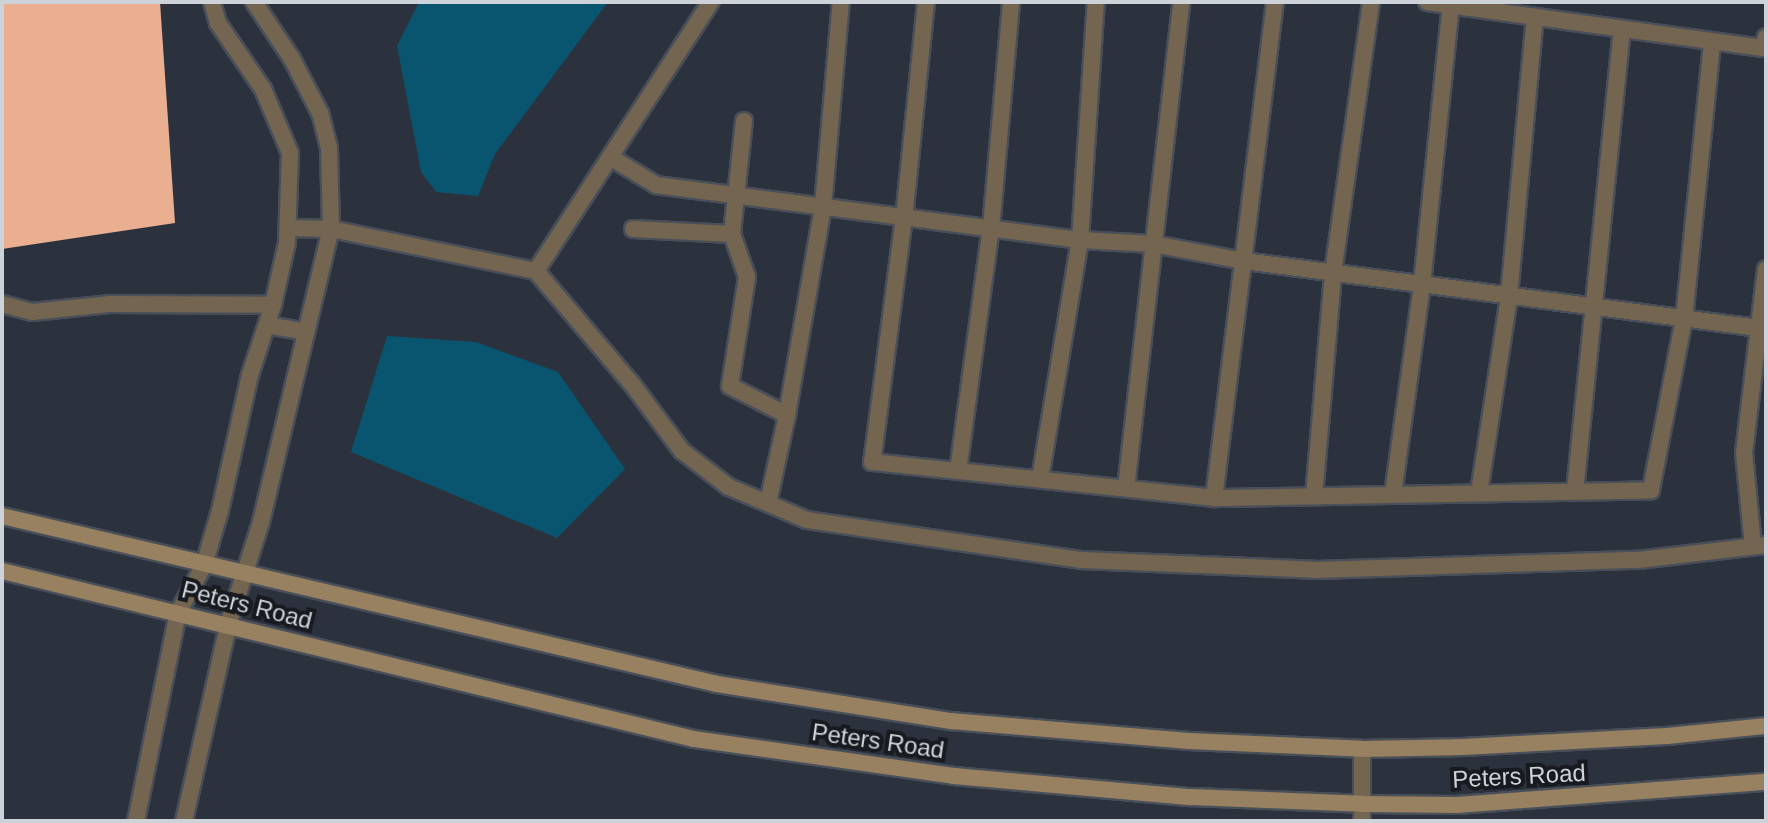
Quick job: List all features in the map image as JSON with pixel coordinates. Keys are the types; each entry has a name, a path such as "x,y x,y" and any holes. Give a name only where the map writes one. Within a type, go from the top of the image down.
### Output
{"main road":[{"name":"Peters Road","path":"2,516 717,684 951,721 1189,741 1362,749 1525,744 1766,726"},
{"name":"Peters Road","path":"2,571 694,739 954,776 1362,813 1766,782"}],"street":[{"path":"136,821 178,613 204,565 220,511 250,375 273,305 288,228 290,153 263,89 218,23 212,2"},
{"path":"184,821 228,625 247,575 331,229 329,148 320,113 292,59 254,2"},
{"path":"536,271 711,2"},
{"path":"768,503 787,415 823,206 841,2"},
{"path":"926,2 904,217 872,462 1214,498 1651,490 1684,319 1712,41"},
{"path":"958,471 991,228 1011,2"},
{"path":"1040,479 1080,240 1096,2"},
{"path":"1126,488 1181,2"},
{"path":"1214,498 1275,2"},
{"path":"1314,496 1333,273 1371,2"},
{"path":"1427,2 1712,41 1765,45"},
{"path":"1393,494 1422,284 1451,5"},
{"path":"1479,493 1509,296 1535,17"},
{"path":"1575,491 1622,29"},
{"path":"744,121 732,234 747,277 730,386 787,415"},
{"path":"610,157 656,185 1080,240 1154,244 1244,261 1762,329"},
{"path":"288,228 331,229 536,271 632,384 682,451 729,487 807,520 1081,560 1299,570 1638,560 1759,546 1744,453 1762,329 1766,269"},
{"path":"633,229 732,234"},
{"path":"2,304 32,312 109,304 273,305"},
{"path":"267,325 306,332"},
{"path":"1362,749 1362,813"}],"water":[{"path":"419,2 608,2 495,154 478,196 436,192 421,172 397,46"},
{"path":"387,336 476,342 558,372 625,469 557,538 351,452"}],"building":[{"path":"2,2 160,2 175,223 2,249"}]}
